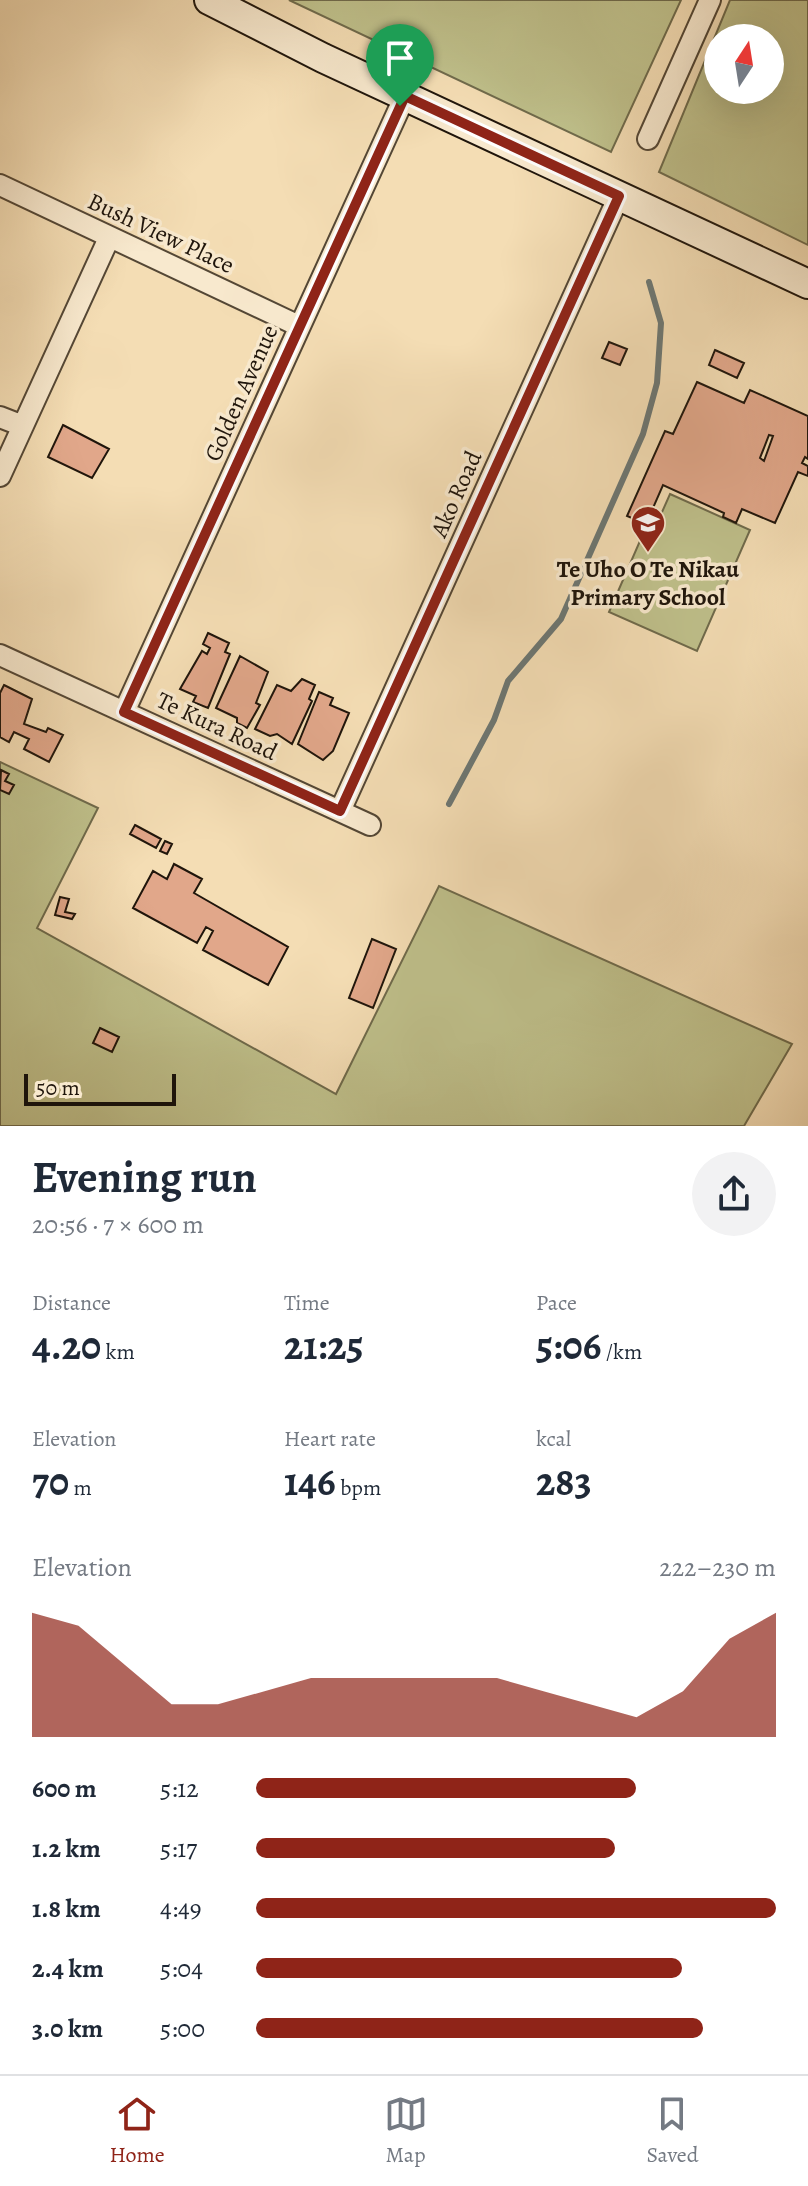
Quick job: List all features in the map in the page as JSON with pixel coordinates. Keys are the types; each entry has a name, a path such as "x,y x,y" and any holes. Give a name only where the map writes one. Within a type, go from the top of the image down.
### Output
{"street":[{"path":"209,0 405,96 808,284"},
{"path":"648,139 710,0"},
{"name":"Golden Avenue","path":"124,712 405,96"},
{"name":"Bush View Place","path":"0,185 299,326"},
{"name":"Ako Road","path":"340,811 619,196"},
{"path":"0,476 109,238"},
{"path":"0,417 23,426"},
{"name":"Te Kura Road","path":"0,655 370,825"}],"green space":[{"path":"289,0 681,0 611,152"},
{"path":"730,0 808,0 808,245 659,172 704,63 704,104 784,104 784,24 720,24"},
{"path":"670,494 750,530 697,651 609,612 643,534 651,537"},
{"path":"0,762 98,808 37,928 336,1094 439,886 792,1044 744,1126 0,1126"}],"building":[{"path":"609,342 627,349 620,365 602,358"},
{"path":"715,350 744,363 737,378 709,365"},
{"path":"697,382 744,403 750,390 808,416 808,459 805,457 802,463 808,466 808,476 798,472 775,523 742,509 736,523 723,517 724,513 663,485 646,524 627,516 665,431 673,434","holes":["769,435 773,436 764,461 760,458"]},
{"path":"63,425 109,449 92,478 48,457"},
{"path":"208,633 229,643 225,652 230,654 208,708 193,702 196,696 180,689 202,651 207,654 210,648 203,644"},
{"path":"240,656 268,672 256,703 260,705 247,728 237,723 237,718 216,708"},
{"path":"302,679 315,685 309,699 312,701 292,744 277,734 270,736 255,729 277,685 291,691"},
{"path":"4,685 32,699 24,724 46,732 48,728 63,735 49,762 24,749 29,739 14,732 9,742 0,737 0,693"},
{"path":"319,692 333,698 330,705 349,713 333,751 323,760 298,744"},
{"path":"1,770 9,774 5,781 14,785 9,794 0,790"},
{"path":"135,825 161,839 156,848 130,834"},
{"path":"165,841 172,844 167,854 160,851"},
{"path":"174,864 202,879 194,893 288,947 268,985 203,950 213,931 206,927 197,943 133,908 153,871 167,879"},
{"path":"60,897 69,899 65,912 75,914 72,919 55,915"},
{"path":"372,939 396,949 373,1008 349,998"},
{"path":"100,1028 119,1037 112,1052 93,1043"}],"waterway":[{"path":"449,804 494,720 508,681 561,619 643,434 657,383 661,323 649,282"}],"place":[{"name":"Te Uho O Te Nikau Primary School","path":"648,554"}],"route":[{"path":"405,96 619,196 340,811 124,712 400,106 405,96"}]}
